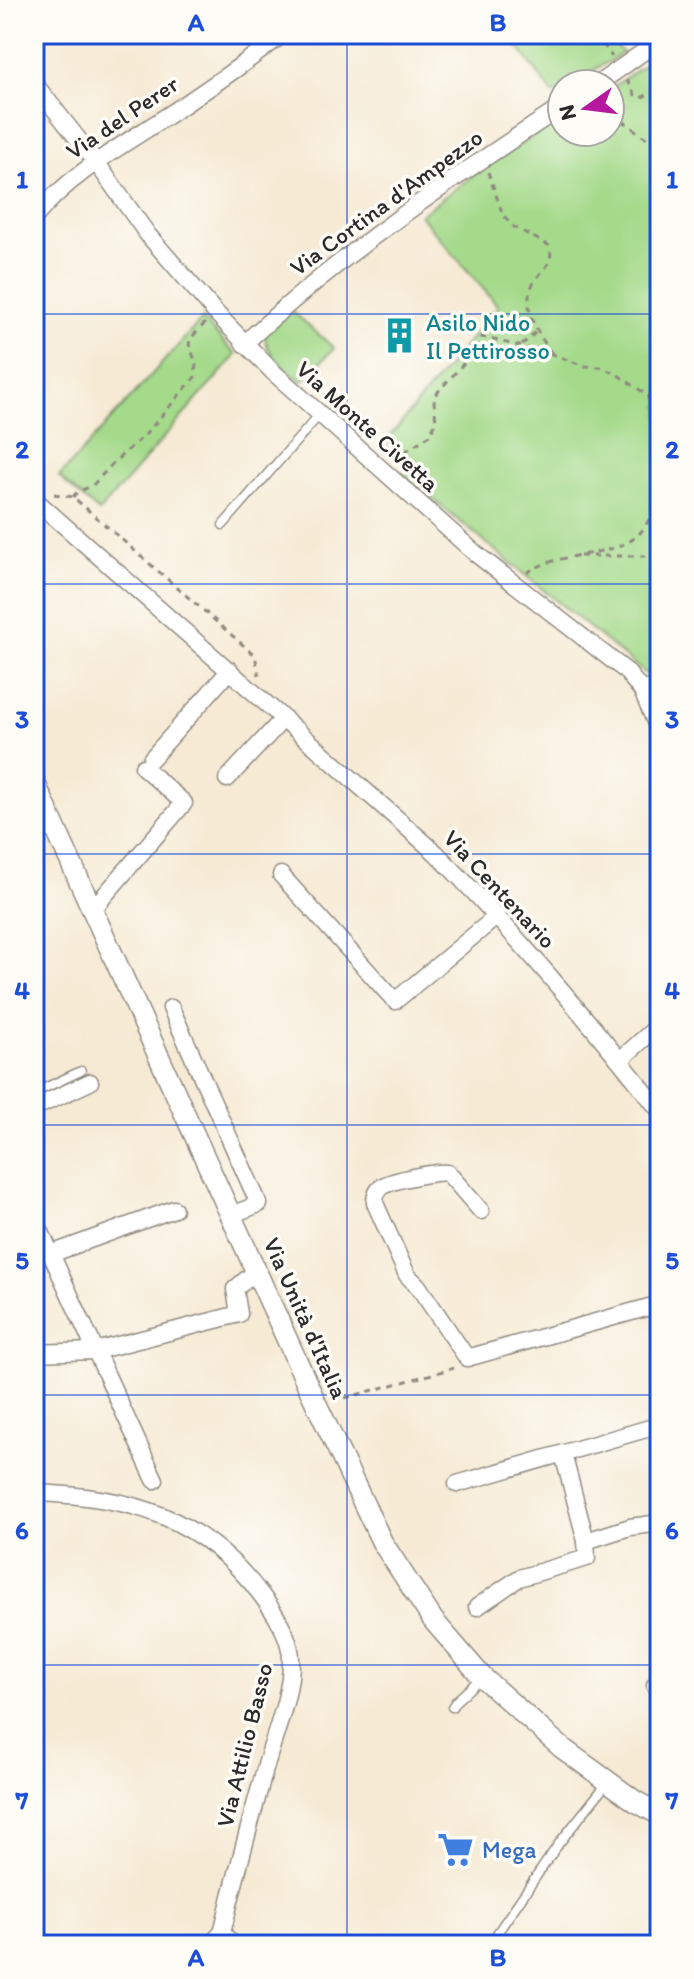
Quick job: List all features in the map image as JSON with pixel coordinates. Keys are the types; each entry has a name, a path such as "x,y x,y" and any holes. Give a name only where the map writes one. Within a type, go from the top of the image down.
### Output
{"street":[{"name":"Via del Perer","path":"34,218 60,191 96,162 283,34"},
{"path":"621,68 660,40"},
{"name":"Via Monte Civetta","path":"34,83 148,235 244,344 435,519 626,671 642,691 660,733"},
{"name":"Via Cortina d'Ampezzo","path":"244,344 335,268 484,158 546,117"},
{"name":"Via Centenario","path":"34,499 416,834 496,917 660,1111"},
{"path":"92,910 184,803 147,763 230,670"},
{"path":"642,691 660,684"},
{"path":"227,779 284,718"},
{"name":"Via Unità d'Italia","path":"34,781 382,1542 477,1682 550,1738 604,1787 660,1815"},
{"path":"281,875 395,1001 496,917"},
{"path":"171,1008 259,1204 231,1215"},
{"path":"620,1060 660,1024"},
{"path":"34,1108 86,1077"},
{"path":"481,1211 448,1173 437,1172 382,1186 375,1196 375,1203 407,1275 418,1286 462,1363 660,1304"},
{"path":"51,1254 174,1209"},
{"path":"34,1217 155,1480"},
{"path":"34,1353 95,1351 239,1314 235,1289 256,1271"},
{"path":"457,1484 660,1425"},
{"path":"477,1607 519,1578 587,1558 586,1541 563,1454"},
{"name":"Via Attilio Basso","path":"34,1493 100,1498 157,1513 187,1527 241,1568 268,1604 288,1639 291,1661 286,1695 239,1863 222,1941"},
{"path":"586,1541 630,1527 660,1523"},
{"name":"Via Unità d'Italia","path":"635,1801 660,1825"}],"lane":[{"path":"223,525 320,414"},
{"path":"34,1093 86,1077"},
{"path":"452,1707 477,1682"},
{"path":"489,1945 560,1842 604,1787"}],"path":[{"path":"626,123 660,148"},
{"path":"484,158 503,215 514,227 550,246 552,256 549,264 528,293 537,331 552,354"},
{"path":"73,497 92,486 145,435 195,377 196,363 189,344 215,312"},
{"path":"521,346 537,331"},
{"path":"389,476 407,450 430,435 436,421 434,402 437,393 472,354 482,337 552,354 584,366 601,367 646,394 660,419"},
{"path":"516,585 528,572 549,561 634,539 649,520 660,491"},
{"path":"573,556 644,556 660,553"},
{"path":"345,1398 462,1363"}],"green space":[{"path":"509,34 616,34 624,42 617,47 623,53 597,68 546,68 546,84"},
{"path":"660,53 660,671 646,674 402,474 410,463 386,441 498,306 420,215 472,176 546,128 546,148 626,148 626,77"},
{"path":"292,311 334,348 302,382 277,360 266,341 265,333"},
{"path":"202,319 236,355 99,512 59,477"}],"place":[{"name":"Asilo Nido Il Pettirosso","path":"400,336"},
{"name":"Mega","path":"456,1849"}]}
